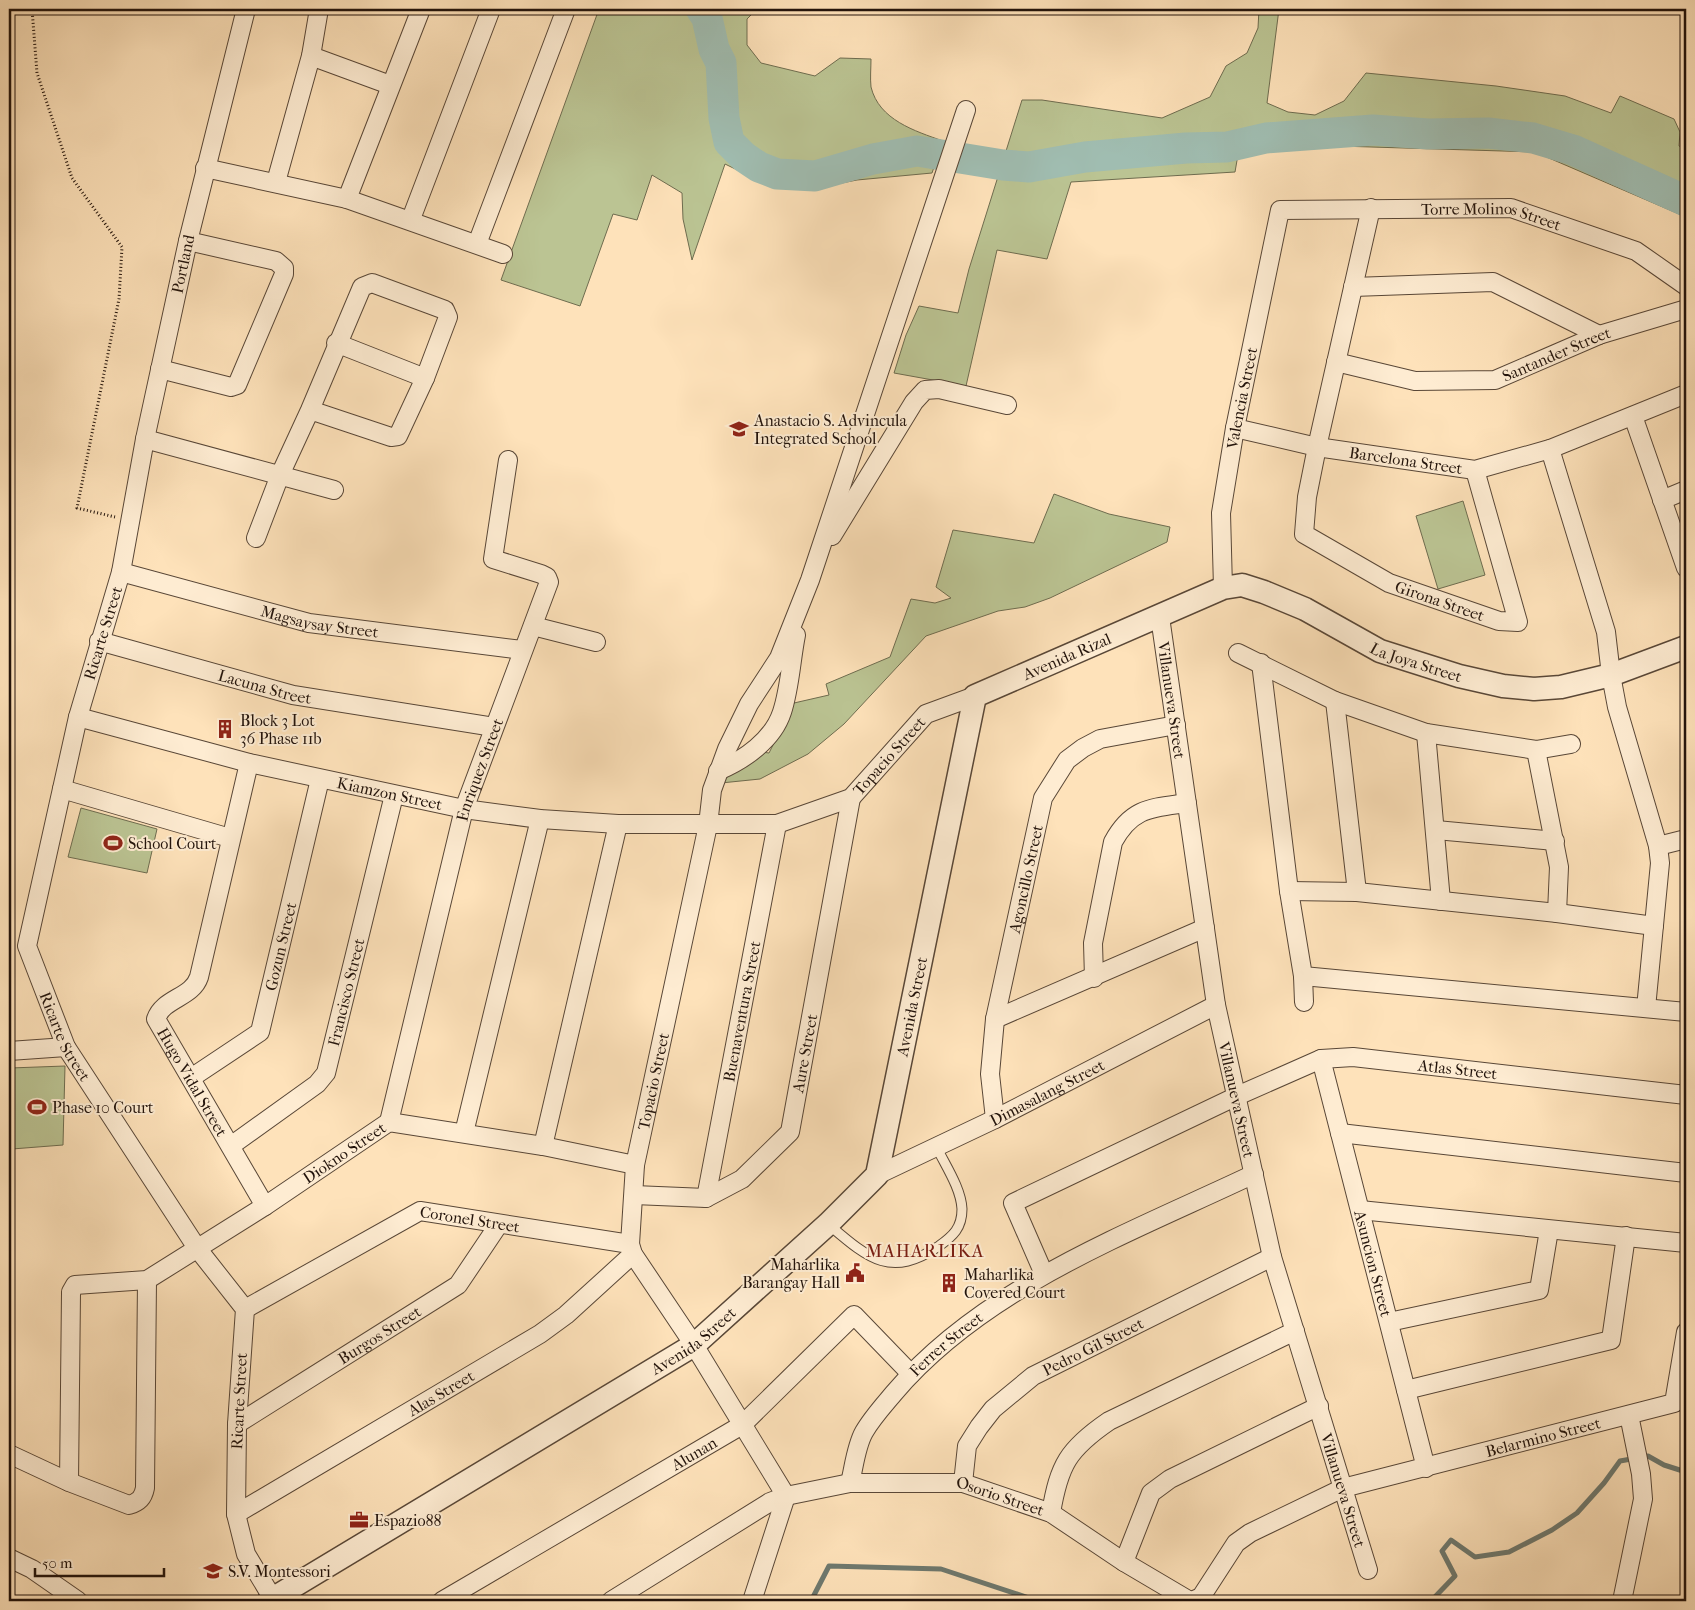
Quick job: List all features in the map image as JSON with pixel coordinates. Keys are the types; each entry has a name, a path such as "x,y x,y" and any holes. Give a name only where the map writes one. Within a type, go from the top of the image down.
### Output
{"street":[{"name":"Portland","path":"131,521 145,440 188,241 246,9"},
{"path":"276,182 311,56 319,9"},
{"path":"348,199 390,85 421,9"},
{"path":"410,219 491,9"},
{"path":"477,244 566,9"},
{"path":"311,56 390,85"},
{"path":"708,825 712,790 727,748 749,704 779,658 807,587 966,110"},
{"path":"205,168 348,199 410,219 503,254"},
{"path":"1317,447 1371,208"},
{"name":"Torre Molinos Street","path":"1280,210 1511,208 1636,251 1686,286"},
{"name":"Valencia Street","path":"1224,588 1221,513 1235,428 1280,210"},
{"path":"160,370 231,387 237,385 284,274 284,268 276,261 188,241"},
{"path":"256,538 336,343 362,287 368,282 445,310 448,317 425,378 400,434 395,438 310,410"},
{"path":"1353,287 1493,282 1599,335"},
{"name":"Santander Street","path":"1336,362 1415,381 1495,380 1599,335 1686,309"},
{"path":"336,343 425,378"},
{"path":"718,771 753,751 763,742 778,720 782,712 796,636 816,576 836,526 914,402 925,390 939,389 1007,405"},
{"name":"Barcelona Street","path":"1235,428 1317,447 1475,470 1550,449 1686,394"},
{"path":"1633,416 1686,568"},
{"path":"145,440 334,490"},
{"name":"Girona Street","path":"1317,447 1307,497 1304,534 1390,583 1499,621 1518,622 1475,470"},
{"path":"1550,449 1606,632 1611,675 1621,723 1658,846 1660,863 1646,1008"},
{"name":"Enriquez Street","path":"389,1122 464,809 549,582 547,577 495,560 492,557 508,460"},
{"path":"1662,500 1686,490"},
{"name":"Ricarte Street","path":"131,521 121,572 78,717 27,946 66,1047 197,1248 245,1309 237,1424 236,1514 246,1554 271,1600"},
{"name":"Magsaysay Street","path":"121,572 309,623 522,650"},
{"name":"La Joya Street","path":"1160,617 1224,588 1242,585 1305,609 1380,651 1459,676 1502,686 1534,689 1561,687 1611,675 1686,647"},
{"name":"Avenida Rizal","path":"974,696 1160,617"},
{"name":"Villanueva Street","path":"1160,617 1216,1005 1272,1257 1368,1570"},
{"path":"533,626 596,642"},
{"name":"Lacuna Street","path":"99,642 293,695 494,727"},
{"path":"1238,653 1261,662 1335,701 1426,733 1536,750 1572,744"},
{"path":"1261,662 1289,891 1303,976 1304,1002"},
{"name":"Topacio Street","path":"631,1249 636,1165 708,825 778,824 851,798 926,714 974,696"},
{"name":"Avenida Street","path":"271,1600 694,1345 828,1224 877,1175 974,696"},
{"path":"1335,701 1357,892"},
{"name":"Kiamzon Street","path":"78,717 248,763 394,796 464,809 540,818 618,824 708,825"},
{"name":"Agoncillo Street","path":"995,1119 990,1074 995,1019 1043,798 1054,777 1067,760 1083,748 1100,739 1176,725"},
{"path":"1426,733 1441,900"},
{"path":"1536,750 1559,867 1557,913"},
{"name":"Hugo Vidal Street","path":"248,763 197,984 162,1008 156,1019 232,1145 265,1206"},
{"name":"Gozun Street","path":"191,1078 260,1032 320,779"},
{"path":"62,789 230,838"},
{"name":"Francisco Street","path":"232,1145 317,1084 326,1073 394,796"},
{"name":"Aure Street","path":"706,1198 742,1179 790,1132 851,798"},
{"path":"1094,978 1093,943 1113,842 1120,829 1132,816 1146,809 1187,804"},
{"path":"464,1133 540,818"},
{"path":"544,1146 618,824"},
{"name":"Buenaventura Street","path":"706,1198 778,824"},
{"path":"1436,830 1555,841"},
{"path":"1658,846 1686,839"},
{"path":"1289,891 1357,892 1441,900 1654,926"},
{"path":"995,1019 1094,978 1205,928"},
{"path":"1303,976 1686,1012"},
{"name":"Dimasalang Street","path":"877,1175 995,1119 1216,1005"},
{"path":"9,1051 66,1047"},
{"name":"Atlas Street","path":"1044,1274 1013,1203 1237,1096 1321,1059 1353,1057 1686,1095"},
{"name":"Asuncion Street","path":"1321,1059 1426,1468"},
{"name":"Diokno Street","path":"69,1482 71,1292 72,1288 78,1284 147,1280 265,1206 389,1122 544,1146 636,1165"},
{"path":"1340,1133 1686,1173"},
{"name":"Ferrer Street","path":"850,1483 863,1433 911,1374 970,1324 1044,1274 1254,1174"},
{"path":"634,1195 706,1198"},
{"path":"1360,1210 1686,1243"},
{"name":"Coronel Street","path":"245,1309 420,1211 631,1249"},
{"name":"Burgos Street","path":"237,1424 458,1285 499,1224"},
{"path":"1388,1322 1539,1290 1549,1230"},
{"path":"1406,1390 1611,1340 1626,1236"},
{"path":"631,1249 694,1345 786,1496 752,1601"},
{"name":"Alas Street","path":"236,1514 540,1334 566,1315 631,1249"},
{"name":"Pedro Gil Street","path":"963,1483 967,1446 979,1427 993,1410 1033,1376 1272,1257"},
{"path":"9,1454 69,1482 129,1505 138,1502 143,1496 145,1488 147,1280"},
{"name":"Alunan","path":"442,1601 742,1425 854,1315 911,1374"},
{"path":"1051,1513 1056,1482 1063,1467 1074,1450 1092,1433 1109,1421 1295,1331"},
{"name":"Belarmino Street","path":"1343,1488 1674,1403 1686,1332"},
{"path":"1124,1562 1150,1492 1170,1479 1319,1406"},
{"path":"1622,1601 1643,1498 1641,1474 1629,1415"},
{"name":"Osorio Street","path":"611,1601 770,1502 786,1496 850,1483 963,1483 1051,1513 1124,1562 1191,1601 1201,1597 1236,1543 1250,1533 1343,1488"},
{"path":"9,1558 32,1568 78,1601"}],"lane":[{"path":"828,1224 862,1251 876,1259 894,1263 908,1263 922,1257 954,1236 960,1224 962,1209 959,1196 936,1146"}],"path":[{"path":"32,9 37,73 72,178 122,247 119,299 77,508 131,521"}],"green space":[{"path":"599,9 757,9 747,19 747,45 761,63 815,76 840,58 871,59 871,87 875,98 882,108 900,123 943,141 932,173 857,180 811,189 785,188 762,182 725,164 692,260 683,219 682,193 652,175 637,220 613,214 580,306 501,280"},
{"path":"1259,9 1279,9 1267,103 1288,112 1315,115 1344,101 1366,73 1496,86 1565,96 1611,113 1620,96 1674,119 1680,132 1679,146 1686,149 1686,217 1535,152 1240,143 1235,172 1071,182 1047,259 997,250 966,386 894,373 906,335 919,306 958,313 969,269 1022,100 1042,100 1162,118 1210,97 1226,66 1247,53 1258,28"},
{"path":"1054,494 1109,514 1170,527 1167,542 1050,598 1025,607 998,611 926,636 844,724 808,754 760,779 721,783 739,749 769,753 794,703 829,695 826,684 890,657 911,599 935,603 951,598 936,587 953,530 1034,543"},
{"path":"1463,501 1485,575 1438,589 1416,516"},
{"name":"School Court","path":"81,808 157,829 147,873 68,857"},
{"name":"Phase 10 Court","path":"65,1066 63,1145 12,1149 10,1068"}],"waterway":[{"path":"701,9 707,18 714,49 721,63 724,118 729,142 744,157 759,167 777,174 815,176 873,159 917,151 1003,165 1029,167 1085,157 1186,148 1227,147 1266,138 1373,130 1428,134 1488,133 1533,138 1573,150 1686,201"},
{"path":"1431,1601 1455,1576 1442,1551 1451,1540 1475,1557 1509,1552 1552,1530 1577,1513 1604,1483 1620,1461 1648,1456 1664,1465 1686,1472"},
{"path":"811,1601 829,1566 941,1569 1038,1601"}],"place":[{"name":"Anastacio S. Advincula Integrated School","path":"739,429"},
{"name":"Block 3 Lot 36 Phase 11b","path":"225,729"},
{"name":"School Court","path":"113,843"},
{"name":"Phase 10 Court","path":"37,1107"},
{"name":"Maharlika Barangay Hall","path":"855,1273"},
{"name":"Maharlika Covered Court","path":"949,1283"},
{"name":"Espazio88","path":"359,1520"},
{"name":"S.V. Montessori","path":"213,1571"}],"district":[{"name":"MAHARLIKA","path":"925,1251"}]}
